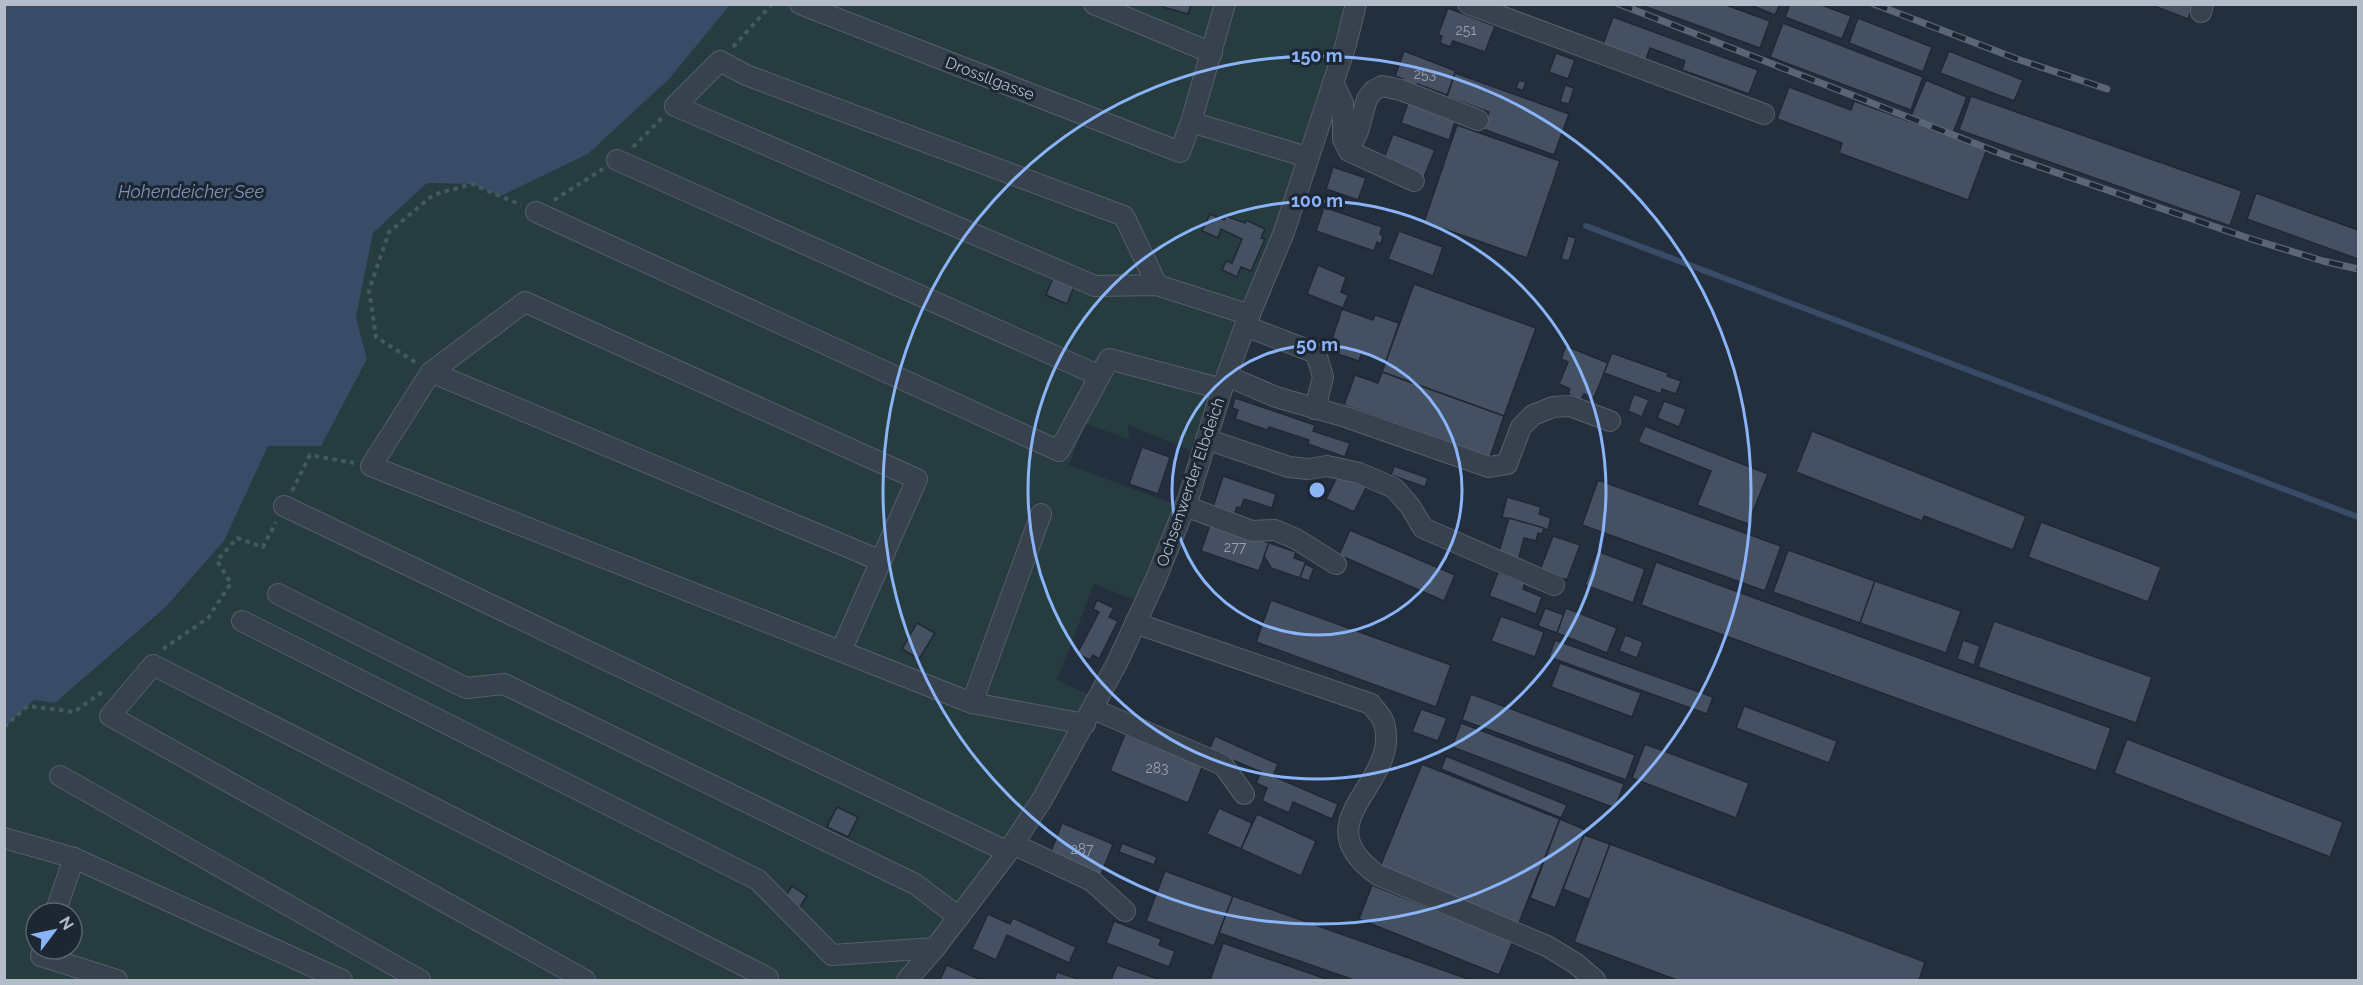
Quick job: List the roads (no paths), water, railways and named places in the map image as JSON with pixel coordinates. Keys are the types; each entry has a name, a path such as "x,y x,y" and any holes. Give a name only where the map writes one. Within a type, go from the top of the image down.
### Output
{"street":[{"name":"Drossllgasse","path":"800,4 1180,152 1191,122"},
{"path":"1094,4 1212,53"},
{"path":"1225,4 1191,122 1307,157"},
{"name":"Ochsenwerder Elbdeich","path":"907,981 1011,848 1043,798 1089,716 1135,623 1185,506 1224,383 1284,232 1307,157 1334,82 1356,4"},
{"path":"1468,4 1764,114"},
{"path":"1157,285 1124,216 746,75 720,61 675,106 1095,286 1157,285 1247,321 1316,353 1323,376 1315,410"},
{"path":"1334,82 1343,103 1343,139 1349,150 1414,181"},
{"path":"1349,150 1367,99 1373,91 1382,86 1401,90 1478,120"},
{"path":"617,160 1100,376"},
{"path":"536,212 1059,451 1109,359 1224,383 1276,397 1346,417 1489,467 1507,464 1521,427 1533,415 1552,407 1570,406 1610,421"},
{"path":"841,651 917,479 525,302 431,372 371,466 972,703 1089,716 1223,765 1244,794"},
{"path":"431,372 881,561"},
{"path":"1206,439 1289,467 1326,466 1359,473 1394,488 1410,506 1423,528 1554,585"},
{"path":"284,506 1011,848 1092,881 1125,911"},
{"path":"1185,506 1252,531 1275,530 1296,539 1336,564"},
{"path":"972,703 1041,514"},
{"path":"278,594 466,688 504,684 915,884 959,917"},
{"path":"243,621 758,880 832,955 935,948"},
{"path":"1135,623 1371,704 1383,720 1387,740 1379,765 1348,822 1349,844 1360,862 1378,875 1547,946 1575,963 1595,981"},
{"path":"585,981 110,716 153,665 768,978 767,981"},
{"path":"60,776 420,981"},
{"path":"4,838 74,858 342,981"},
{"path":"59,901 74,858"},
{"path":"56,961 117,981"}],"water":[{"name":"Hohendeicher See","path":"5,4 730,5 669,79 588,154 501,196 472,184 427,183 373,233 356,317 367,359 321,446 268,446 224,541 166,607 55,703 34,700 5,727"}],"waterway":[{"path":"1586,226 2358,517"}],"railway":[{"path":"1619,4 2002,154 2248,238 2358,269"},
{"path":"1874,4 2017,59 2107,89"}]}
